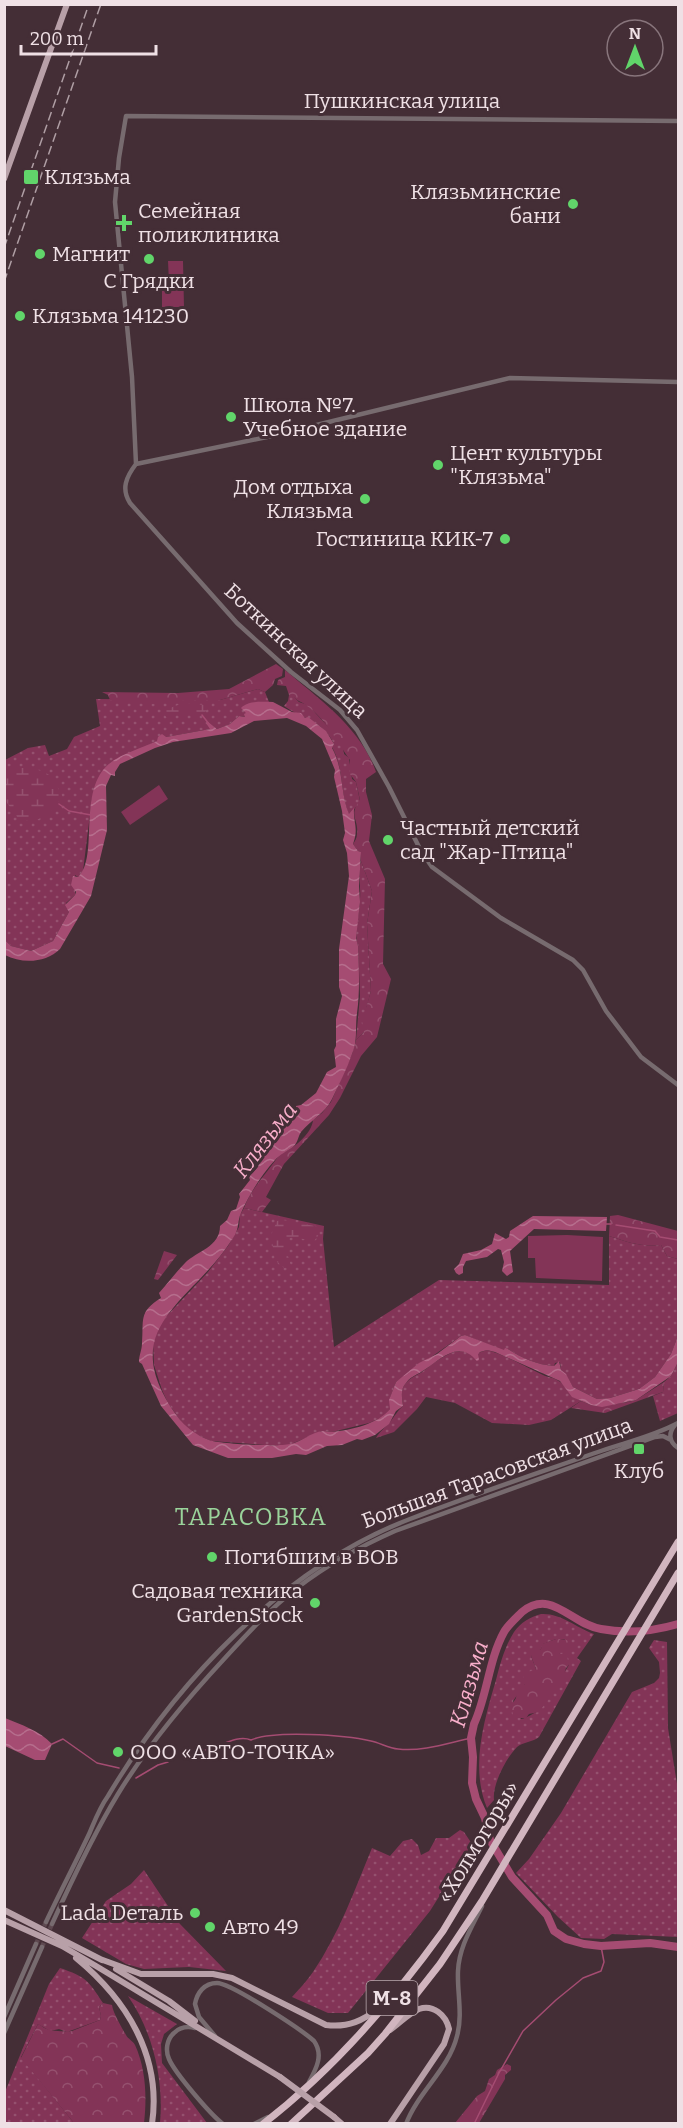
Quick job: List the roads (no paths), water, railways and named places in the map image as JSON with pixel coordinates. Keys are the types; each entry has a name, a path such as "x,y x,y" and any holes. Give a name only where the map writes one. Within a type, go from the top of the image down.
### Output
{"highway":[{"name":"«Холмогоры»","path":"263,2124 306,2088 348,2047 388,2002 443,1931 678,1542"},
{"name":"«Холмогоры»","path":"291,2124 360,2061 385,2034 440,1964 523,1834 678,1574"}],"main road":[{"path":"4,178 67,4"},
{"path":"4,1910 100,1959 169,2001 214,2036"},
{"path":"4,1920 62,1946 214,2036 280,2077 342,2124"},
{"path":"62,1946 101,1980 122,2004 136,2028 145,2052 152,2084 152,2124"},
{"path":"100,1959 141,1974 213,1974 232,1978 326,2025 339,2027 363,2020 388,2002"},
{"path":"385,2034 414,2012 425,2008 441,2014 449,2029 444,2044 390,2124"}],"street":[{"name":"Пушкинская улица","path":"136,464 132,377 115,202 126,116 678,121"},
{"path":"136,464 278,434 510,378 678,382"},
{"name":"Боткинская улица","path":"136,464 124,487 130,503 237,623 291,672 340,710 357,730 421,851 432,867 501,918 573,960 583,970 606,1011 641,1057 678,1085"},
{"path":"677,1424 670,1431 670,1440 678,1448"},
{"name":"Большая Тарасовская улица","path":"46,1922 100,1810 141,1745 187,1687 286,1588 323,1563 380,1531 434,1509 677,1424"},
{"name":"Большая Тарасовская улица","path":"52,1924 107,1813 147,1749 238,1643 297,1588 368,1543 395,1531 655,1437 663,1436 670,1440"},
{"path":"406,2124 455,2043 459,2023 460,1952 493,1883"},
{"path":"4,2017 39,1946 4,2033"},
{"path":"214,2036 199,2017 195,2004 201,1989 206,1985 217,1983 234,1989 314,2041 319,2050 319,2059 306,2088"},
{"path":"214,2036 191,2027 181,2028 171,2036 167,2051 169,2059 178,2072 223,2124"},
{"path":"254,2124 276,2114"}],"water":[{"path":"273,702 292,712 301,713 326,731 334,744 332,748 336,756 349,814 354,808 356,830 353,844 361,852 360,902 356,938 359,997 355,1044 348,1065 329,1104 301,1132 295,1145 277,1158 265,1172 244,1206 233,1238 216,1261 165,1318 156,1338 153,1360 159,1385 180,1420 204,1438 236,1444 284,1445 294,1443 314,1433 347,1430 379,1419 390,1409 389,1400 396,1382 419,1363 437,1354 461,1336 465,1335 504,1350 508,1349 542,1364 554,1366 559,1361 561,1370 573,1387 597,1399 610,1398 639,1389 655,1377 671,1354 678,1336 678,1362 671,1376 636,1400 602,1407 591,1405 572,1397 560,1381 495,1352 487,1350 480,1352 477,1361 470,1354 456,1351 407,1381 402,1391 403,1406 396,1411 389,1424 375,1435 342,1445 327,1446 306,1455 296,1454 272,1458 228,1458 193,1445 161,1406 139,1362 145,1312 161,1298 159,1293 185,1263 216,1239 220,1226 227,1220 231,1211 236,1209 239,1194 258,1167 261,1156 277,1140 276,1130 280,1124 289,1120 296,1106 301,1105 316,1093 327,1072 336,1067 334,1050 336,1019 342,996 339,987 339,949 349,876 347,853 343,840 345,833 342,811 334,777 335,770 322,739 306,726 287,718 254,721 231,733 173,742 120,764 115,776 111,775 106,786 107,830 91,896 60,949 48,957 34,961 19,960 5,955 5,940 11,946 31,951 53,941 69,912 65,905 76,892 71,885 73,876 78,877 88,855 94,789 100,775 110,763 157,741 162,734 166,737 210,729 206,723 208,722 217,729 230,724 239,716 245,717 246,713 241,708 244,705"},
{"path":"533,1216 607,1217 606,1231 534,1229 510,1251 513,1272 507,1276 502,1271 504,1262 501,1250 498,1249 487,1257 466,1261 463,1273 459,1275 456,1273 454,1269 463,1254 481,1250 492,1244 495,1233 506,1239 510,1231"},
{"path":"5,1718 36,1731 52,1744 45,1760 35,1760 5,1746"}],"waterway":[{"path":"202,715 209,724"},
{"path":"59,804 69,811 91,815"},
{"path":"606,1224 611,1224"},
{"path":"616,1225 655,1231 660,1237 678,1240"},
{"name":"Клязьма","path":"678,1624 640,1631 611,1631 590,1626 561,1610 543,1604 522,1612 504,1632 499,1643 471,1738 472,1783 476,1799 485,1818 490,1840 512,1877 547,1915 554,1931 566,1939 584,1944 601,1946 650,1943 678,1947"},
{"path":"205,1750 240,1739 251,1740 292,1734 359,1739 407,1750 471,1738"},
{"path":"52,1744 63,1739 97,1763 119,1768"},
{"path":"136,1778 168,1762"},
{"path":"474,2124 523,2031 583,1978 601,1971 604,1962 601,1946"}],"tunnel":[{"path":"36,1944 46,1922"},
{"path":"42,1947 52,1924"}],"railway":[{"path":"4,248 89,4"},
{"path":"4,282 101,4"}],"place":[{"name":"Клязьма","path":"31,177"},
{"name":"Клязьминские бани","path":"573,204"},
{"name":"Семейная поликлиника","path":"124,223"},
{"name":"Магнит","path":"40,254"},
{"name":"С Грядки","path":"149,259"},
{"name":"Клязьма 141230","path":"20,316"},
{"name":"Школа №7. Учебное здание","path":"231,417"},
{"name":"Цент культуры \"Клязьма\"","path":"438,465"},
{"name":"Дом отдыха Клязьма","path":"365,499"},
{"name":"Гостиница КИК-7","path":"505,539"},
{"name":"Частный детский сад \"Жар-Птица\"","path":"388,840"},
{"name":"Клуб","path":"639,1449"},
{"name":"Погибшим в ВОВ","path":"212,1557"},
{"name":"Садовая техника GardenStock","path":"315,1603"},
{"name":"ООО «АВТО-ТОЧКА»","path":"118,1752"},
{"name":"Lada Dеталь","path":"195,1913"},
{"name":"Авто 49","path":"210,1927"}],"district":[{"name":"ТАРАСОВКА","path":"251,1517"}]}
